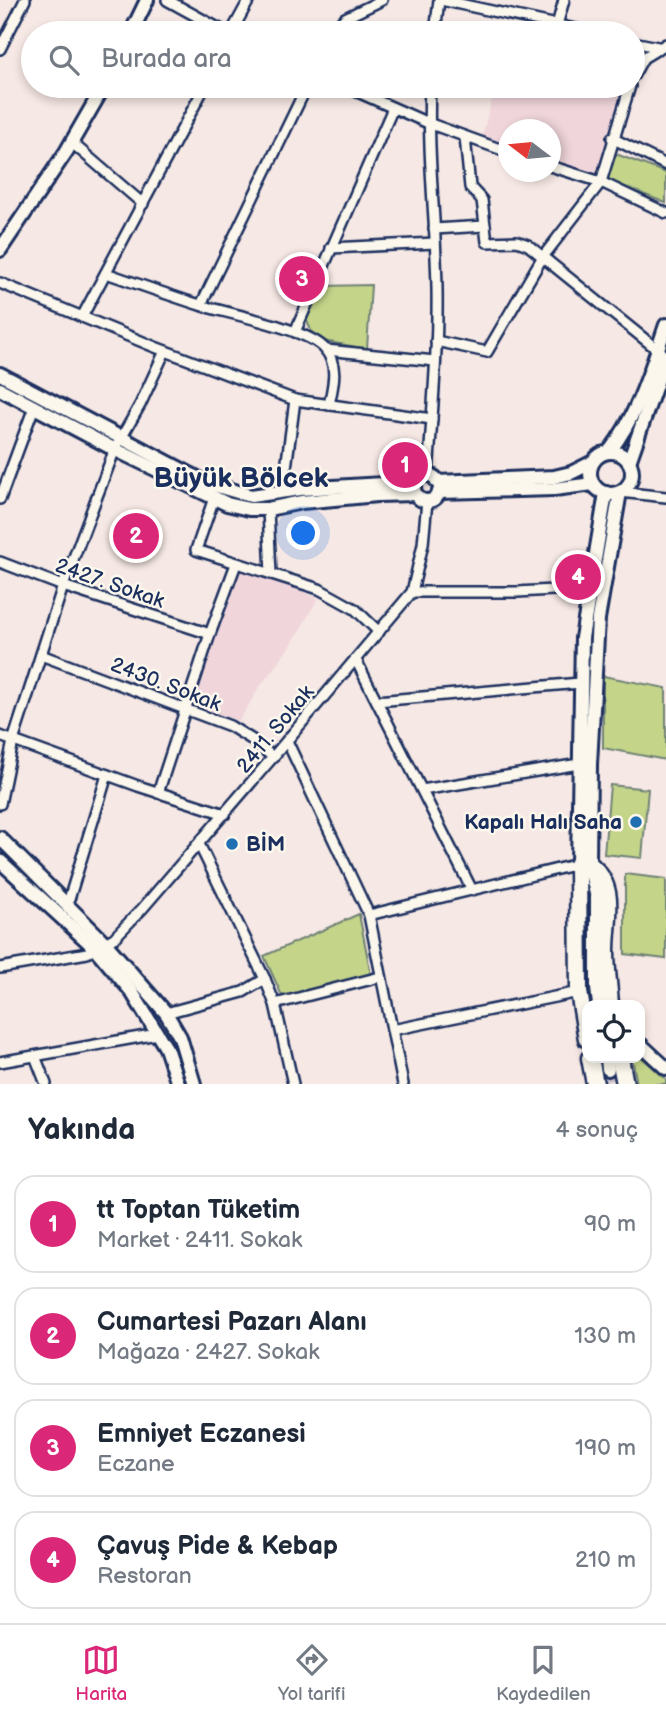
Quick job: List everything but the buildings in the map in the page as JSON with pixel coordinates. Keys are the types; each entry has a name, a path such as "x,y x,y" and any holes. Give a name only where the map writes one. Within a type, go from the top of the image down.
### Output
{"highway":[{"path":"582,1010 579,992 584,864 600,873 605,883 608,903 606,951 610,1000"},
{"path":"603,1065 624,1083"}],"main road":[{"path":"137,21 147,0"},
{"path":"0,250 97,98"},
{"path":"593,462 590,475 593,484 606,493 620,492 629,484 629,462 662,353 666,325"},
{"path":"0,389 34,407 208,483 251,496 283,491 554,477 571,473 609,452 620,438 662,353"},
{"path":"0,374 214,498 249,509 377,495 427,485 554,489 593,484"},
{"path":"609,452 621,455 629,462"},
{"path":"427,485 420,499 428,501"},
{"path":"598,1000 597,898 584,864 594,659 598,619 620,492"},
{"path":"591,1000 589,902 584,864 579,764 580,683 582,638 606,493"},
{"path":"0,838 68,906 100,946 166,1048 178,1084"},
{"path":"0,861 100,946 166,1013 180,1037 194,1084"},
{"path":"645,1050 666,1068"}],"street":[{"path":"0,49 25,0"},
{"path":"167,0 206,21"},
{"path":"236,21 249,0"},
{"path":"437,21 440,0 538,21"},
{"path":"558,21 564,0"},
{"path":"342,21 373,1"},
{"path":"645,57 662,45"},
{"path":"82,317 199,98"},
{"path":"201,305 301,98"},
{"path":"371,98 498,148"},
{"path":"427,485 437,291 428,122 429,98"},
{"path":"436,341 487,352 542,258 601,182 625,98"},
{"path":"295,332 393,108"},
{"path":"464,137 470,187 482,200 487,242 517,241 528,245 662,353"},
{"path":"612,138 666,165"},
{"path":"71,142 143,204"},
{"path":"561,169 601,182 666,213"},
{"path":"434,229 485,226"},
{"path":"331,248 435,243"},
{"path":"106,274 317,341 335,365 329,405"},
{"path":"0,283 165,351 295,400 432,419"},
{"path":"326,350 435,361"},
{"path":"0,804 13,741 63,586 118,444 165,351"},
{"path":"283,491 295,400"},
{"path":"0,499 34,407"},
{"path":"620,492 666,497"},
{"path":"214,498 196,550 319,589 355,609 379,632"},
{"name":"2411. Sokak","path":"100,946 114,938 199,844 412,592 423,544 428,501"},
{"path":"268,509 271,574"},
{"name":"2427. Sokak","path":"0,562 63,586 210,634"},
{"path":"158,793 236,564"},
{"path":"412,592 517,592 590,588"},
{"name":"2430. Sokak","path":"41,655 230,726 274,757"},
{"path":"356,660 472,890"},
{"path":"377,701 580,683"},
{"path":"0,736 158,793 225,814"},
{"path":"288,741 369,915 403,1084"},
{"path":"422,790 579,764"},
{"path":"68,906 107,775"},
{"path":"199,844 275,1004 293,1084"},
{"path":"369,915 584,864"},
{"path":"0,968 87,953 100,946"},
{"path":"275,1004 380,976"},
{"path":"166,1013 243,992 265,979"},
{"path":"392,1030 579,992"},
{"path":"0,1062 157,1034"},
{"path":"35,1056 46,1084"}],"shaded area":[{"path":"492,98 620,98 598,175 561,162 561,119 498,119 498,143 482,137"},
{"path":"240,571 292,585 318,599 291,645 259,688 239,721 193,707 236,575"}],"green space":[{"path":"616,154 666,173 666,203 607,180"},
{"path":"371,285 367,349 324,341 313,335 306,319 320,286"},
{"path":"603,676 666,688 666,760 603,748"},
{"name":"Kapalı Halı Saha","path":"610,785 648,789 642,858 604,854"},
{"path":"625,874 666,879 666,959 625,954"},
{"path":"359,914 371,975 283,998 264,956"},
{"path":"645,1060 666,1079 666,1084 637,1084 633,1063 645,1063"}],"tunnel":[{"path":"608,1069 611,1084"}],"place":[{"name":"Emniyet Eczanesi","path":"302,279"},
{"name":"tt Toptan Tüketim","path":"405,465"},
{"name":"Cumartesi Pazarı Alanı","path":"136,536"},
{"name":"Çavuş Pide & Kebap","path":"578,577"},
{"name":"Kapalı Halı Saha","path":"636,822"},
{"name":"BİM","path":"232,844"}],"district":[{"name":"Büyük Bölcek","path":"241,477"}]}
